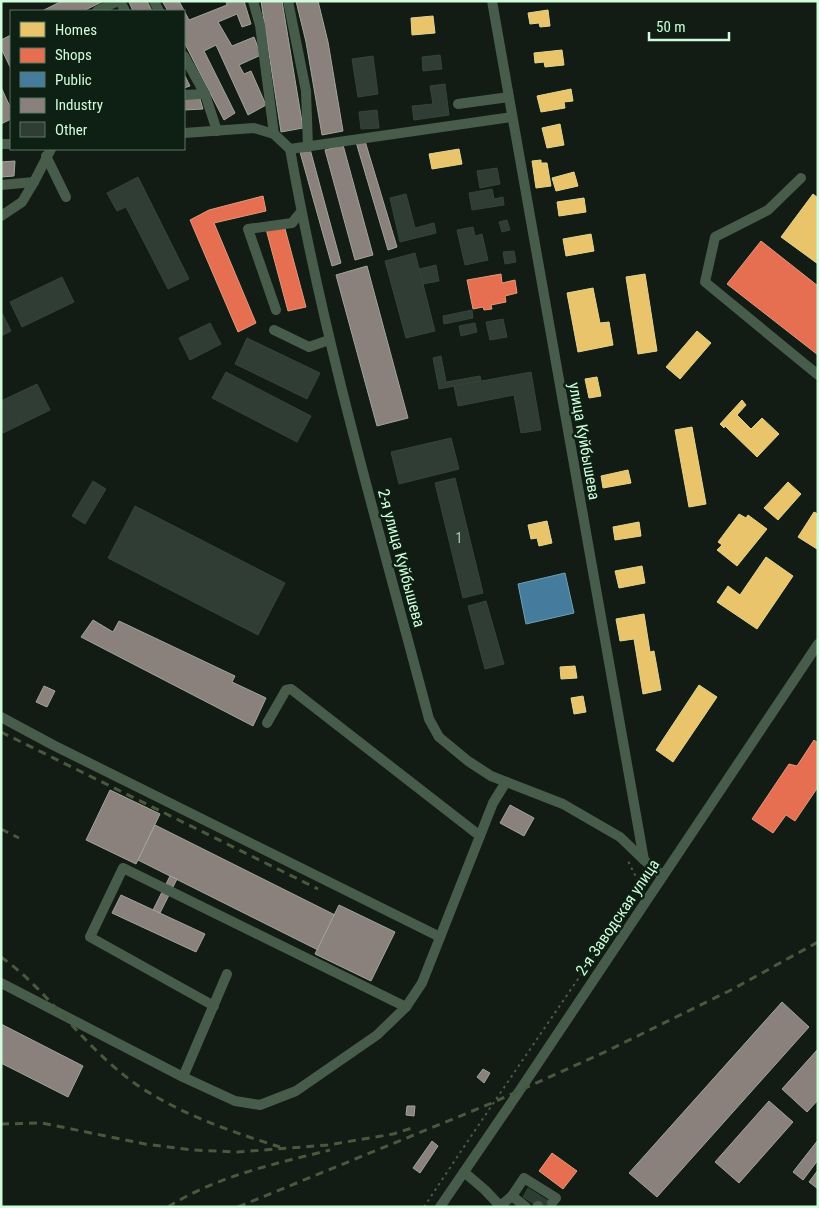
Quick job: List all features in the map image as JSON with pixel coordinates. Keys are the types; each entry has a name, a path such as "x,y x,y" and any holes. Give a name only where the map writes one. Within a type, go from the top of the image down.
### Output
{"street":[{"path":"98,10 119,1"},
{"path":"253,1 260,25 274,134"},
{"path":"288,1 306,91 308,146"},
{"name":"улица Куйбышева","path":"492,1 644,860"},
{"path":"185,58 205,94 217,130"},
{"path":"185,95 205,94"},
{"path":"458,104 509,97"},
{"path":"185,133 254,128 274,134 290,149 512,117"},
{"name":"2-я улица Куйбышева","path":"290,149 301,212 329,340 429,719 439,737 468,761 491,776 563,804 620,837 644,860"},
{"path":"1,216 22,202 49,153"},
{"path":"49,153 66,197"},
{"path":"800,178 768,210 714,237 705,282 818,376"},
{"path":"1,185 34,182"},
{"path":"276,310 248,229 292,222 301,212"},
{"path":"274,330 310,347 329,340"},
{"name":"2-я Заводская улица","path":"440,1207 818,644"},
{"path":"267,723 286,690 291,689 480,836"},
{"path":"1,717 70,754 440,937"},
{"path":"1,983 183,1077 235,1101 260,1105 296,1091 377,1035 406,1007 422,983 480,836 494,803 506,782"},
{"path":"644,860 663,876"},
{"path":"214,1006 90,937 123,868 406,1007"},
{"path":"183,1077 227,974"},
{"path":"464,1172 501,1206 512,1196 524,1178 530,1198"},
{"path":"512,1196 544,1201"}],"path":[{"path":"424,1207 492,1103 520,1067 635,895 637,879 625,856"}],"building: Homes":[{"path":"548,10 550,26 540,27 539,23 530,24 528,13"},
{"path":"433,16 435,33 412,35 411,18"},
{"path":"562,50 564,65 545,67 544,62 535,63 534,53"},
{"path":"571,89 573,101 564,102 565,108 541,112 537,96"},
{"path":"560,124 564,145 547,148 542,128"},
{"path":"459,149 462,164 432,169 429,154"},
{"path":"541,160 541,163 547,163 551,186 536,188 532,161"},
{"path":"574,172 578,186 556,191 552,178"},
{"path":"813,194 818,198 818,264 781,237"},
{"path":"584,198 586,212 559,216 557,202"},
{"path":"591,234 594,251 566,256 563,239"},
{"path":"645,274 657,351 638,354 626,277"},
{"path":"593,288 600,323 609,322 613,345 578,352 567,293"},
{"path":"697,331 711,343 680,379 666,367"},
{"path":"597,377 601,396 589,398 585,379"},
{"path":"742,400 746,405 737,415 751,429 762,418 779,434 757,457 725,426 724,428 720,424"},
{"path":"692,427 706,504 689,507 675,430"},
{"path":"628,470 631,483 603,488 601,476"},
{"path":"788,482 801,494 778,520 764,508"},
{"path":"814,512 818,514 817,549 798,537"},
{"path":"739,514 746,518 748,515 767,529 737,566 717,550 722,545 718,542"},
{"path":"547,521 552,543 539,546 537,538 531,539 528,525"},
{"path":"639,522 641,536 615,540 613,527"},
{"path":"766,557 793,576 757,629 717,602 728,586 740,595"},
{"path":"642,566 645,583 619,588 615,571"},
{"path":"644,614 650,652 654,651 661,690 643,694 634,639 620,641 616,619"},
{"path":"575,666 577,678 561,679 560,667"},
{"path":"699,685 717,697 673,762 656,750"},
{"path":"583,696 586,712 574,714 571,698"}],"building: Shops":[{"path":"263,196 266,211 214,223 256,323 238,332 190,220 209,210"},
{"path":"284,225 306,307 288,311 266,229"},
{"path":"761,241 818,286 818,355 727,284"},
{"path":"501,274 502,283 515,280 517,293 505,296 506,302 491,305 492,309 484,310 483,307 473,309 467,280"},
{"path":"814,740 818,743 818,787 795,821 786,815 773,833 752,819 789,764 797,766"},
{"path":"552,1153 577,1171 563,1189 539,1171"}],"building: Public":[{"path":"565,573 574,613 526,624 518,584"}],"building: Industry":[{"path":"62,1 104,1 85,10 44,10"},
{"path":"147,1 152,10 133,10 129,2"},
{"path":"162,1 179,1 184,10 167,10"},
{"path":"226,1 244,1 251,24 242,27 237,14 218,22 232,46 254,37 261,55 239,65 244,74 251,71 266,105 248,115 216,45 204,51 235,113 224,120 185,44 185,12 189,20 227,5"},
{"path":"261,1 282,1 303,128 281,132"},
{"path":"296,1 318,1 328,42 343,131 322,135 306,42"},
{"path":"10,36 10,67 1,48 1,40"},
{"path":"185,76 190,86 185,88"},
{"path":"1,87 10,107 10,120 1,124"},
{"path":"185,99 200,99 203,109 185,110"},
{"path":"365,141 397,247 388,250 356,142"},
{"path":"343,145 373,255 355,260 325,150"},
{"path":"310,149 341,263 332,266 300,152"},
{"path":"15,161 14,176 1,177 1,162"},
{"path":"367,266 408,418 377,426 336,275"},
{"path":"93,620 113,632 119,621 235,676 232,682 266,698 253,726 81,637"},
{"path":"44,686 55,691 47,707 36,702"},
{"path":"110,790 160,814 136,864 86,840"},
{"path":"510,805 534,818 524,836 500,823"},
{"path":"155,825 335,915 318,950 138,860"},
{"path":"170,876 177,879 160,913 153,910"},
{"path":"121,895 205,934 196,952 112,913"},
{"path":"339,905 395,932 371,981 315,954"},
{"path":"782,1002 809,1027 657,1197 629,1173"},
{"path":"1,1024 83,1066 68,1097 1,1063"},
{"path":"818,1049 818,1100 807,1112 782,1089"},
{"path":"483,1069 490,1073 484,1083 477,1077"},
{"path":"769,1101 793,1122 739,1183 715,1162"},
{"path":"407,1106 415,1106 414,1116 406,1115"},
{"path":"818,1140 818,1160 803,1180 793,1172"},
{"path":"432,1141 438,1146 420,1173 413,1168"},
{"path":"818,1170 818,1189 809,1182"}],"building: Other":[{"path":"440,55 442,69 423,71 422,57"},
{"path":"373,56 378,94 358,97 352,59"},
{"path":"445,84 449,115 414,120 412,106 433,104 430,86"},
{"path":"377,110 379,128 361,129 359,112"},
{"path":"497,168 500,184 480,188 477,171"},
{"path":"138,177 189,279 168,289 126,207 117,211 107,193"},
{"path":"492,189 494,199 503,197 504,205 472,210 469,193"},
{"path":"406,194 415,228 434,223 436,233 400,242 390,198"},
{"path":"507,220 510,230 502,232 499,222"},
{"path":"473,227 475,236 482,234 488,260 465,265 457,230"},
{"path":"514,251 516,262 505,264 503,252"},
{"path":"415,253 435,331 406,338 385,261"},
{"path":"436,265 439,281 423,284 419,269"},
{"path":"62,277 74,302 22,327 10,302"},
{"path":"472,310 473,318 444,324 443,316"},
{"path":"1,311 11,331 1,336"},
{"path":"503,319 507,337 490,340 486,322"},
{"path":"210,323 221,344 190,360 179,338"},
{"path":"475,323 477,332 461,336 459,326"},
{"path":"247,338 320,373 307,399 235,364"},
{"path":"441,356 446,382 480,376 481,381 439,389 433,358"},
{"path":"226,372 311,416 297,442 212,398"},
{"path":"531,372 541,430 521,433 514,395 458,406 454,386"},
{"path":"37,384 50,410 3,433 1,429 1,401"},
{"path":"451,438 459,469 399,484 391,452"},
{"path":"455,478 483,593 463,598 435,483"},
{"path":"93,481 106,489 85,524 72,516"},
{"path":"135,506 285,583 258,635 108,558"},
{"path":"486,601 504,664 485,669 468,606"},
{"path":"528,1188 558,1207 539,1207 523,1197"}],"tunnel":[{"path":"528,1200 533,1191"},
{"path":"538,1206 543,1197"}],"railway":[{"path":"1,732 318,889"},
{"path":"1,829 19,838"},
{"path":"238,1207 492,1103 607,1051 733,989 818,942"},
{"path":"1,957 33,984 85,1040 127,1078 143,1089 159,1099 210,1122 280,1147"},
{"path":"1,1124 42,1123 145,1144 193,1150 238,1152 328,1145 393,1134 412,1128"},
{"path":"168,1207 187,1196 226,1179 267,1166 330,1150"}]}
